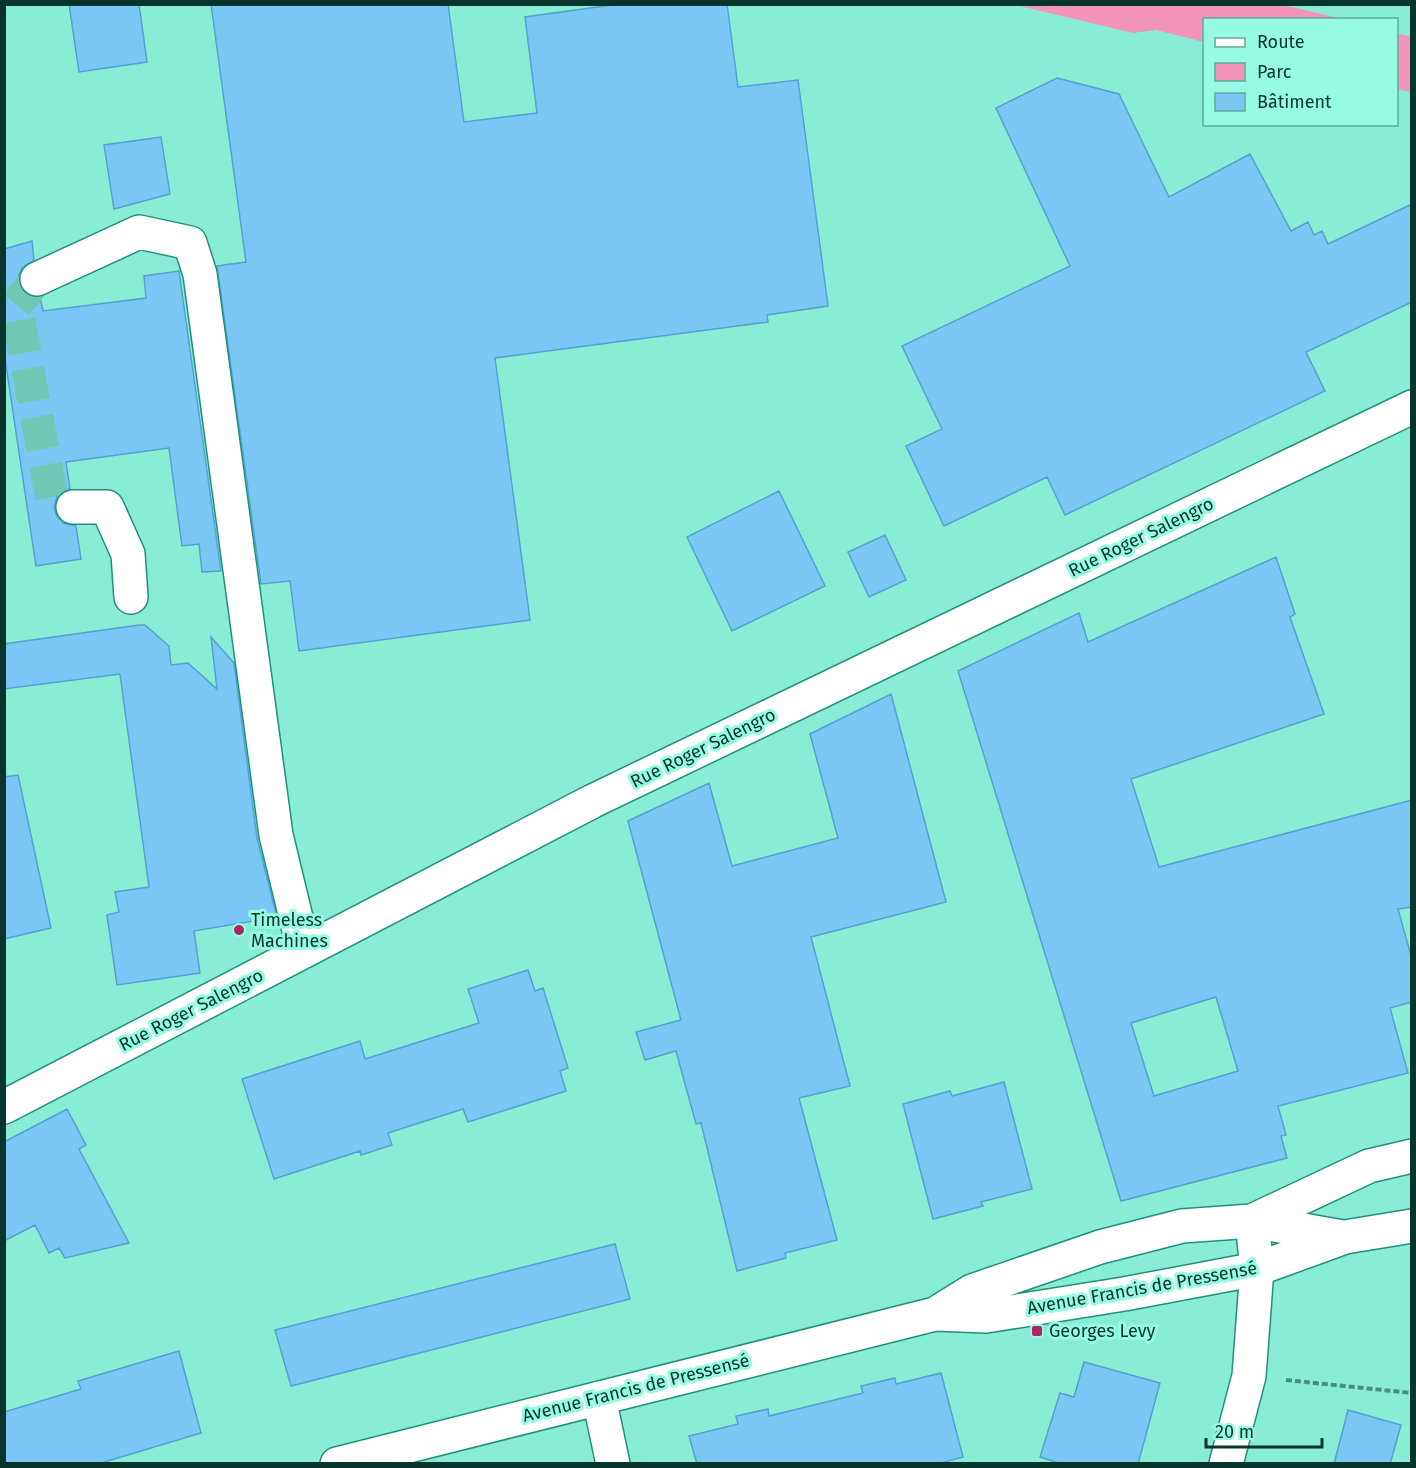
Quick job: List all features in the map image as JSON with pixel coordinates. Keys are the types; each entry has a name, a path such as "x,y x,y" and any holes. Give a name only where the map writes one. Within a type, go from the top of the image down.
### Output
{"street":[{"path":"38,279 139,232 190,243 200,274 276,835 304,951"},
{"name":"Rue Roger Salengro","path":"4,1107 602,796 1412,407"},
{"path":"73,507 107,507 128,554 131,597"},
{"path":"1226,1464 1249,1376 1257,1269 1252,1221 1369,1166 1412,1155"},
{"name":"Avenue Francis de Pressensé","path":"935,1314 972,1291 1100,1247 1182,1226 1252,1221 1345,1237"},
{"name":"Avenue Francis de Pressensé","path":"337,1464 935,1314 986,1316 1124,1294 1257,1269 1345,1237 1412,1226"},
{"path":"598,1398 613,1464"}],"path":[{"path":"1249,1376 1412,1393"}],"green space":[{"path":"1016,5 1284,5 1339,18 1203,18 1203,42 1156,30 1133,33"},
{"path":"1398,33 1411,37 1411,92 1398,89"}],"building":[{"path":"69,4 139,4 147,62 79,72"},
{"path":"211,4 448,4 464,122 537,113 525,17 619,4 727,4 738,87 798,80 828,306 767,315 768,322 495,358 530,620 299,651 290,581 261,584 217,266 246,262"},
{"path":"1057,78 1119,94 1169,197 1250,154 1291,231 1308,222 1314,235 1322,231 1328,244 1412,204 1412,302 1306,352 1325,391 1065,515 1047,477 944,526 906,446 942,429 902,346 1070,266 996,108"},
{"path":"161,137 170,194 114,209 104,145"},
{"path":"32,241 34,260 22,268 18,278 20,287 26,294 35,298 40,297 43,311 146,298 144,276 179,271 221,571 202,572 199,544 182,546 169,448 66,462 70,489 63,491 57,497 54,508 63,523 76,526 81,559 36,566 4,352 4,249"},
{"path":"779,491 825,586 732,631 687,537"},
{"path":"885,535 906,580 869,597 848,552"},
{"path":"1276,557 1295,614 1290,617 1324,714 1131,779 1159,867 1412,800 1412,907 1398,909 1412,959 1412,1002 1390,1008 1408,1073 1278,1106 1286,1135 1281,1136 1287,1158 1121,1201 958,671 1079,613 1088,642","holes":["1216,997 1238,1071 1154,1096 1131,1023"]},
{"path":"145,625 169,646 171,665 188,663 217,689 211,637 234,663 257,838 277,917 194,931 200,973 117,985 107,915 119,912 115,892 149,887 120,674 4,689 4,644"},
{"path":"891,694 946,902 811,937 850,1086 799,1098 837,1240 785,1253 786,1258 737,1271 701,1123 696,1124 676,1051 645,1060 636,1032 681,1020 628,821 709,783 732,866 838,838 810,734"},
{"path":"18,775 51,928 4,939 4,777"},
{"path":"528,970 535,991 543,988 568,1068 560,1071 566,1091 468,1122 463,1109 388,1133 392,1145 361,1155 360,1151 274,1179 242,1079 360,1041 365,1059 479,1023 468,989"},
{"path":"1004,1082 1032,1189 981,1202 983,1206 933,1219 903,1104 950,1091 952,1096"},
{"path":"67,1109 86,1145 79,1149 129,1243 65,1258 59,1248 49,1253 35,1225 4,1241 4,1142"},
{"path":"615,1244 630,1299 291,1386 275,1330"},
{"path":"179,1351 201,1433 98,1464 4,1464 4,1412 81,1389 78,1381"},
{"path":"1084,1362 1160,1383 1138,1464 1061,1464 1040,1457 1060,1393 1074,1397"},
{"path":"941,1373 963,1457 938,1464 697,1464 689,1436 738,1424 736,1416 768,1409 769,1416 863,1393 861,1386 895,1378 896,1384"},
{"path":"1348,1410 1401,1425 1390,1464 1334,1464"}],"tunnel":[{"path":"37,279 16,305 53,504 73,507"}],"place":[{"name":"Timeless Machines","path":"239,930"},
{"name":"Georges Levy","path":"1037,1331"}]}
